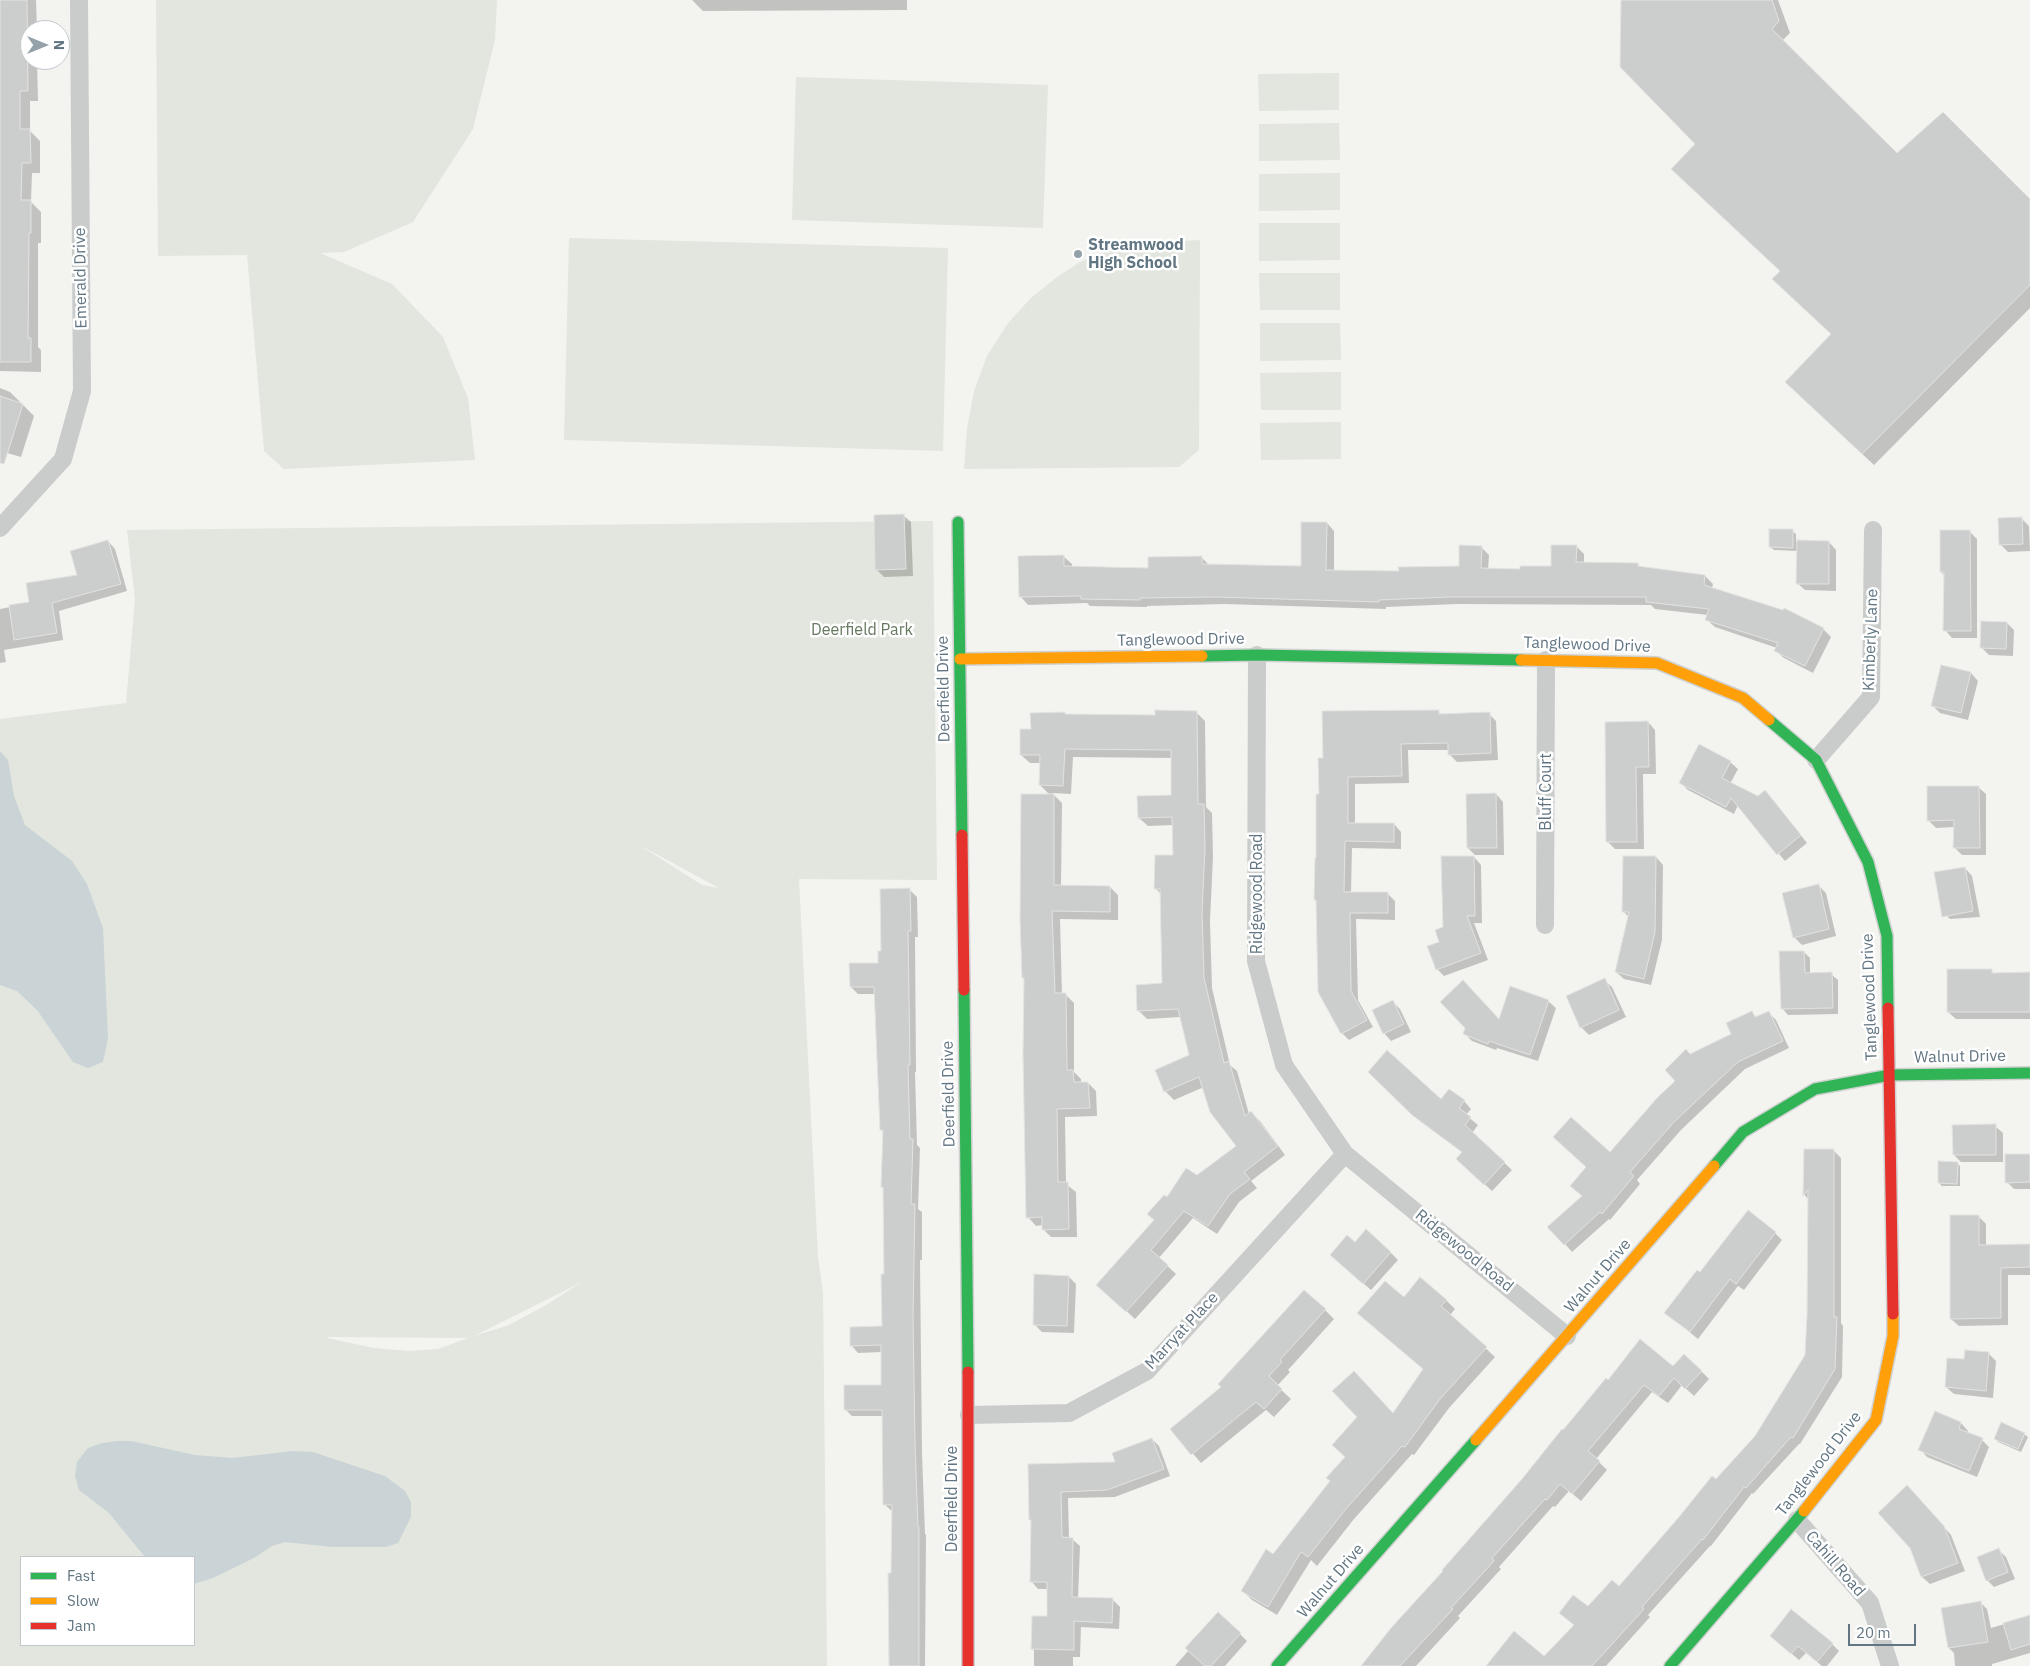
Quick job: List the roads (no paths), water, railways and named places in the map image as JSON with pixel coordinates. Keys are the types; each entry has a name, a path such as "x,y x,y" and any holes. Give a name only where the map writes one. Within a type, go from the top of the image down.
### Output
{"street":[{"name":"Emerald Drive","path":"0,528 63,459 82,391 78,0"},
{"name":"Deerfield Drive","path":"958,522 969,1415 968,1666"},
{"name":"Kimberly Lane","path":"1816,760 1871,697 1873,530"},
{"name":"Tanglewood Drive","path":"960,659 1258,655 1658,663 1743,698 1816,760 1868,862 1887,936 1893,1336 1876,1420 1797,1520 1670,1666"},
{"name":"Ridgewood Road","path":"1258,655 1256,961 1284,1065 1345,1154 1568,1336"},
{"name":"Bluff Court","path":"1545,925 1546,660"},
{"name":"Walnut Drive","path":"1277,1666 1568,1336 1743,1132 1815,1089 1890,1075 2030,1073"},
{"name":"Marryat Place","path":"969,1415 1069,1412 1147,1371 1345,1154"},
{"name":"Cahill Road","path":"1797,1520 1870,1603 1890,1666"}],"place":[{"name":"Streamwood High School","path":"1078,254"}],"park label":[{"name":"Deerfield Park","path":"862,630"}]}
